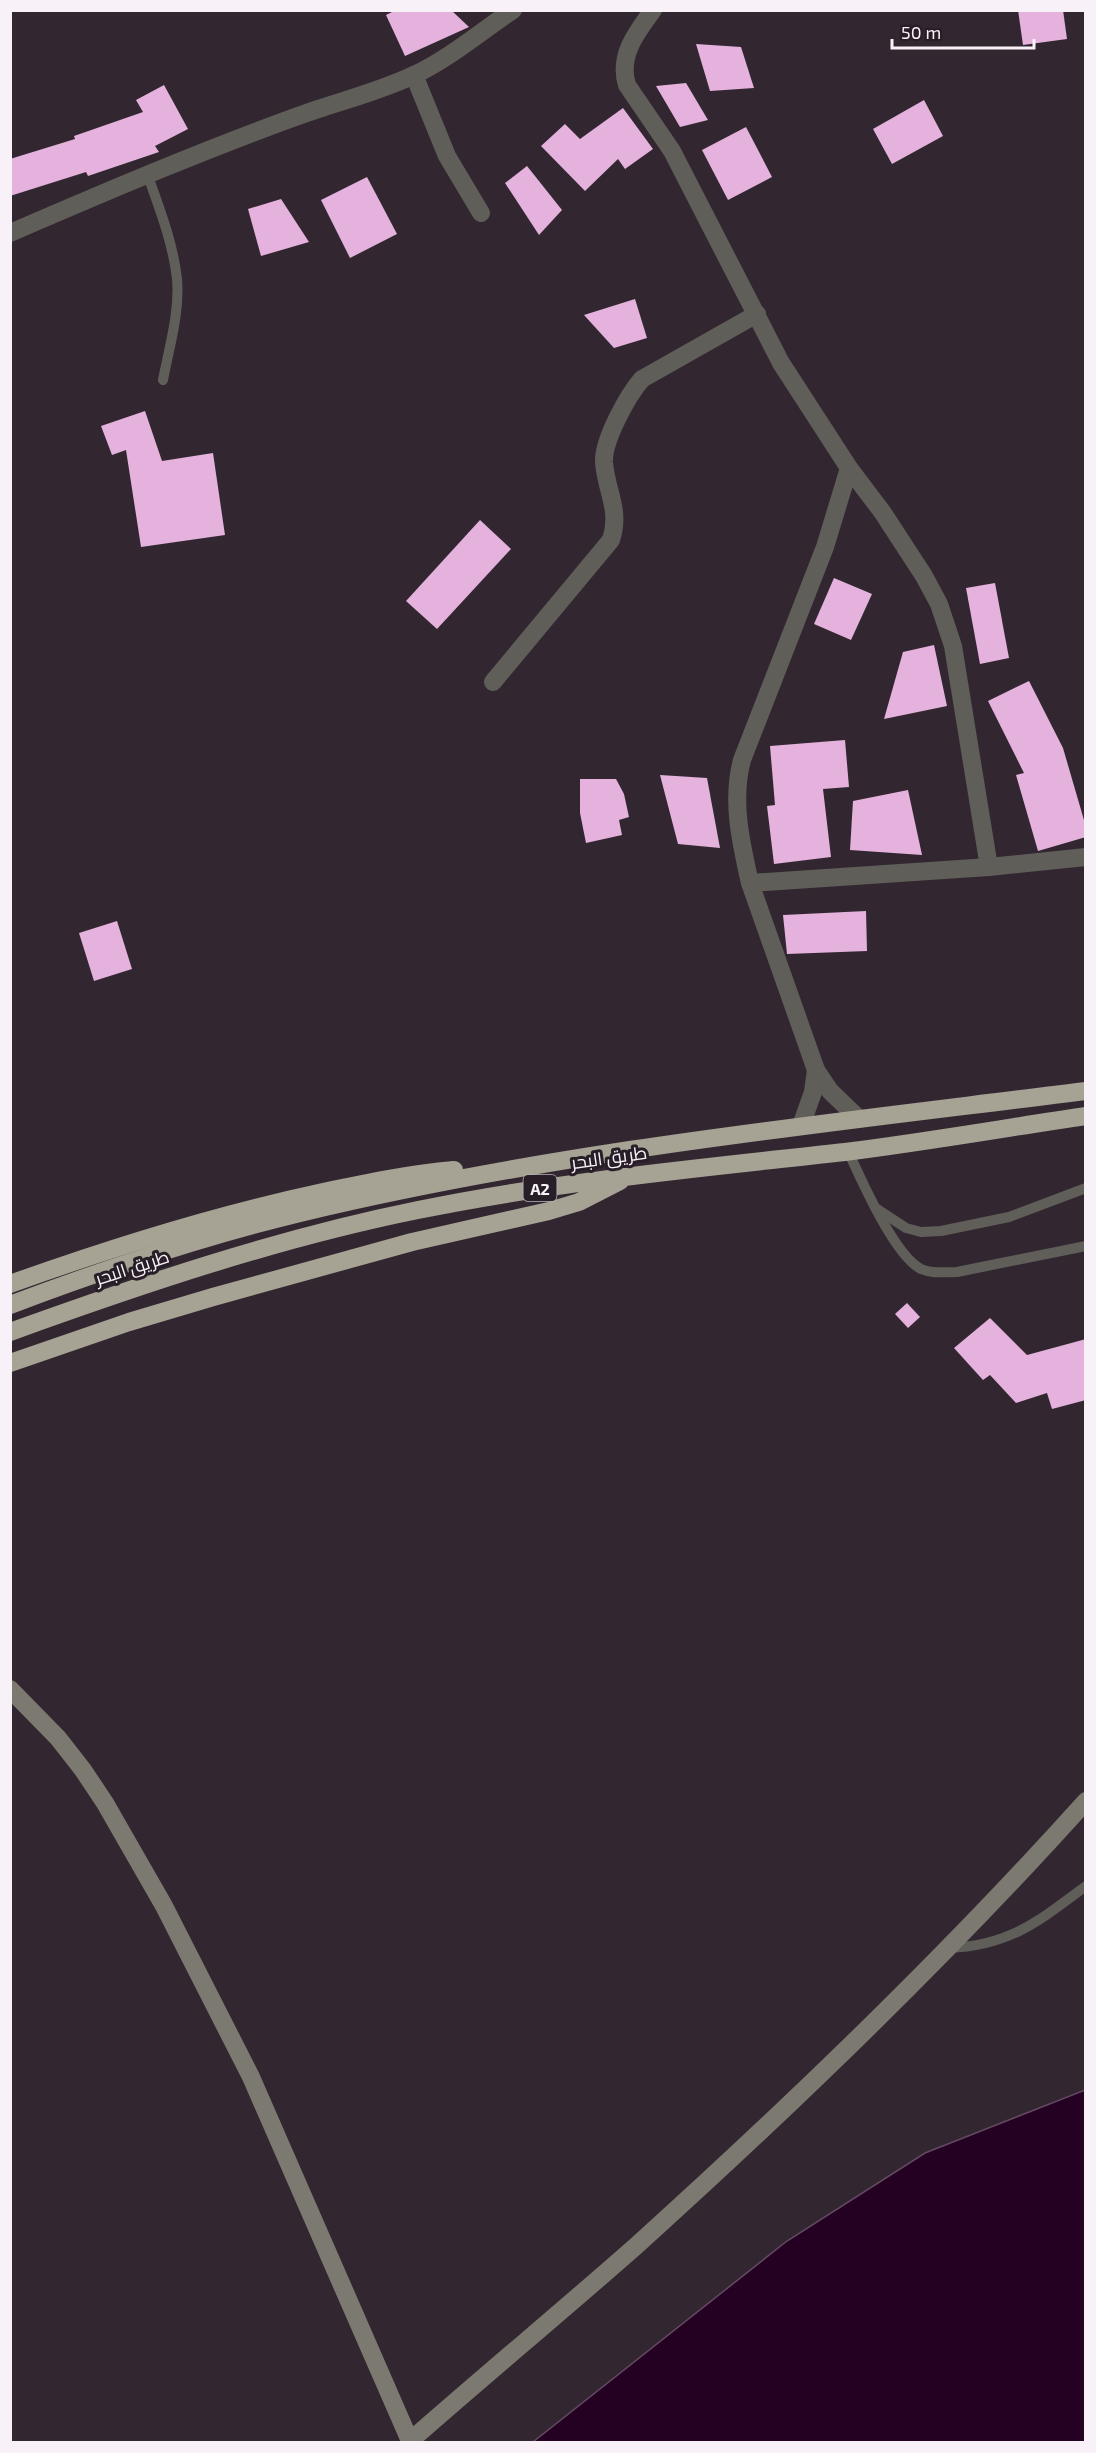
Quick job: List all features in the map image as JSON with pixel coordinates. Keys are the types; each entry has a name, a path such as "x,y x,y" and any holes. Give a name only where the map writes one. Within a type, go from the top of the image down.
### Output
{"highway":[{"name":"طريق البحر","path":"10,1305 150,1255 255,1224 369,1197 551,1163 801,1126 1086,1090"},
{"name":"طريق البحر","path":"10,1332 112,1295 252,1251 415,1211 632,1174 848,1151 1086,1116"},
{"path":"10,1284 156,1235 273,1203 426,1173 551,1163"},
{"path":"10,1363 129,1322 213,1297 412,1242 579,1202 632,1174"}],"main road":[{"path":"10,1689 58,1738 83,1770 105,1803 165,1906 251,2077 410,2442 635,2246 777,2116 1027,1866 1086,1801"}],"street":[{"path":"10,233 298,116 367,94 414,75 452,54 513,10"},
{"path":"653,10 637,31 625,59 623,73 627,85 672,151 781,363 849,468 884,513 939,604 947,624 968,731 989,867"},
{"path":"414,75 447,156 481,213"},
{"path":"493,682 611,540 616,525 604,462 614,426 631,391 642,379 757,314"},
{"path":"849,468 825,547 737,775 737,811 750,883 816,1070 830,1091 859,1119"},
{"path":"750,883 989,867 1086,857"},
{"path":"801,1126 813,1092 816,1070"}],"lane":[{"path":"147,176 171,240 177,280 177,300 163,380"},
{"path":"848,1151 873,1206 911,1262 922,1270 938,1273 957,1272 1086,1246"},
{"path":"873,1206 906,1228 921,1232 941,1231 1009,1217 1086,1188"},
{"path":"945,1948 974,1947 1009,1937 1044,1918 1086,1886"}],"shaded area":[{"path":"1085,2090 1085,2442 533,2442 787,2241 925,2153"}],"building":[{"path":"396,10 451,10 469,27 405,56 386,15"},
{"path":"1018,10 1063,10 1067,39 1023,45"},
{"path":"696,44 741,47 754,88 710,91"},
{"path":"686,83 708,120 680,127 656,86"},
{"path":"164,85 188,129 155,146 159,152 88,176 86,172 10,196 10,159 75,139 74,136 143,112 136,100"},
{"path":"924,100 943,136 892,164 873,129"},
{"path":"623,108 653,149 625,169 618,159 585,191 541,146 565,124 580,139"},
{"path":"746,127 772,177 728,200 702,150"},
{"path":"527,166 562,210 539,235 505,183"},
{"path":"367,177 397,234 350,258 321,200"},
{"path":"281,199 309,242 261,256 248,209"},
{"path":"635,299 647,338 614,348 584,315"},
{"path":"145,411 162,461 213,453 225,535 141,547 126,450 112,455 101,426"},
{"path":"480,520 511,549 437,629 406,601"},
{"path":"834,578 872,594 851,640 814,624"},
{"path":"995,583 1009,658 980,664 966,588"},
{"path":"934,645 947,706 884,719 903,652"},
{"path":"1029,681 1063,748 1086,827 1086,837 1038,851 1016,775 1024,773 988,701"},
{"path":"845,740 849,787 823,789 831,857 774,864 767,806 775,805 770,746"},
{"path":"660,775 707,778 720,848 678,844"},
{"path":"580,779 616,779 624,794 629,817 619,820 622,835 586,843 580,813"},
{"path":"908,790 922,855 850,850 853,801"},
{"path":"866,911 867,951 787,954 783,915"},
{"path":"117,921 132,969 94,981 79,933"},
{"path":"907,1303 920,1317 908,1328 895,1314"},
{"path":"990,1318 1027,1355 1086,1339 1086,1400 1052,1409 1047,1393 1016,1403 990,1375 983,1380 954,1348"}]}
